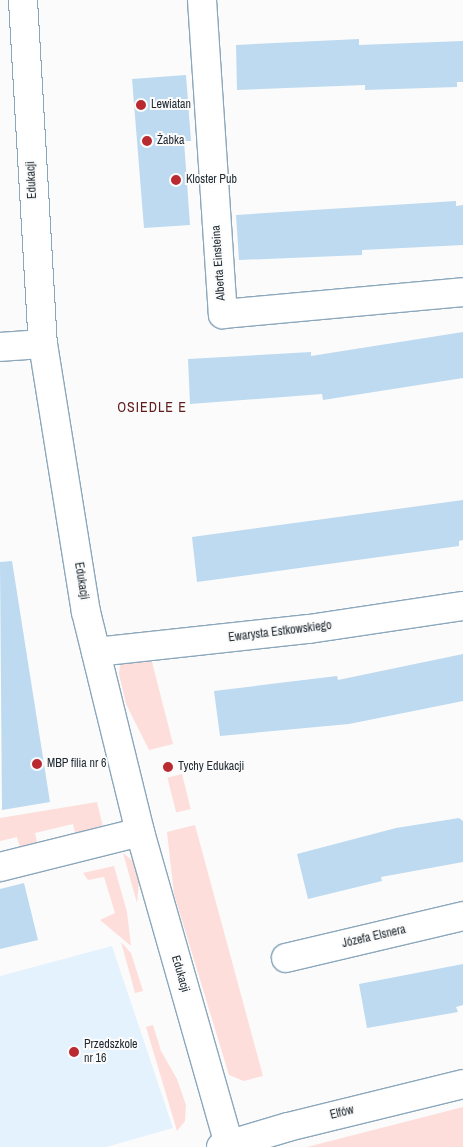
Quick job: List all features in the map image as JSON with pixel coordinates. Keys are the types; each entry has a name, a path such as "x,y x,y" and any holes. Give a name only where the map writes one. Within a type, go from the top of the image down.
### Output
{"street":[{"name":"Edukacji","path":"23,0 43,344 86,612 140,832 227,1146"},
{"name":"Alberta Einsteina","path":"202,0 223,314 463,292"},
{"path":"0,347 43,344"},
{"name":"Ewarysta Estkowskiego","path":"96,652 309,629 463,606"},
{"path":"0,867 140,832"},
{"name":"Józefa Elsnera","path":"286,958 463,916"},
{"name":"Elfów","path":"227,1146 288,1127 463,1084"}],"shaded area":[{"path":"150,654 173,744 149,750 126,704 119,674 120,665 126,659"},
{"path":"182,774 191,809 176,813 167,778"},
{"path":"97,802 105,835 77,840 73,824 35,833 38,846 21,851 17,837 0,841 0,818"},
{"path":"195,825 263,1076 244,1081 229,1075 174,894 167,832"},
{"path":"123,853 134,862 139,882 137,903"},
{"path":"114,866 127,912 131,946 100,920 115,913 104,877 88,880 83,873"},
{"path":"121,942 131,953 143,991 135,993"},
{"name":"Przedszkole nr 16","path":"112,946 173,1128 106,1147 0,1147 0,976"},
{"path":"153,1025 161,1051 177,1079 186,1105 185,1121 177,1131 146,1027"},
{"path":"463,1107 463,1147 307,1147"}],"building":[{"path":"359,39 359,45 463,41 463,82 457,82 457,87 365,90 365,85 237,90 236,45"},
{"path":"186,75 191,141 184,141 190,225 144,228 132,79"},
{"path":"456,201 456,206 463,205 463,245 362,250 362,255 239,260 236,215"},
{"path":"463,332 463,378 323,400 322,394 190,404 188,359 311,352 311,356"},
{"path":"463,500 463,540 459,541 459,546 197,582 192,537"},
{"path":"12,561 50,802 2,810 0,562"},
{"path":"463,654 463,701 349,724 220,736 214,691 337,676 338,680"},
{"path":"459,818 463,821 463,862 381,877 382,881 308,899 297,854 396,828"},
{"path":"24,883 38,940 0,949 0,889"},
{"path":"463,964 463,1005 456,1007 458,1012 367,1028 359,984"}],"place":[{"name":"Lewiatan","path":"141,105"},
{"name":"Żabka","path":"147,141"},
{"name":"Kloster Pub","path":"176,180"},
{"name":"MBP filia nr 6","path":"37,764"},
{"name":"Tychy Edukacji","path":"168,767"},
{"name":"Przedszkole nr 16","path":"74,1052"}],"district":[{"name":"OSIEDLE E","path":"152,407"}]}
